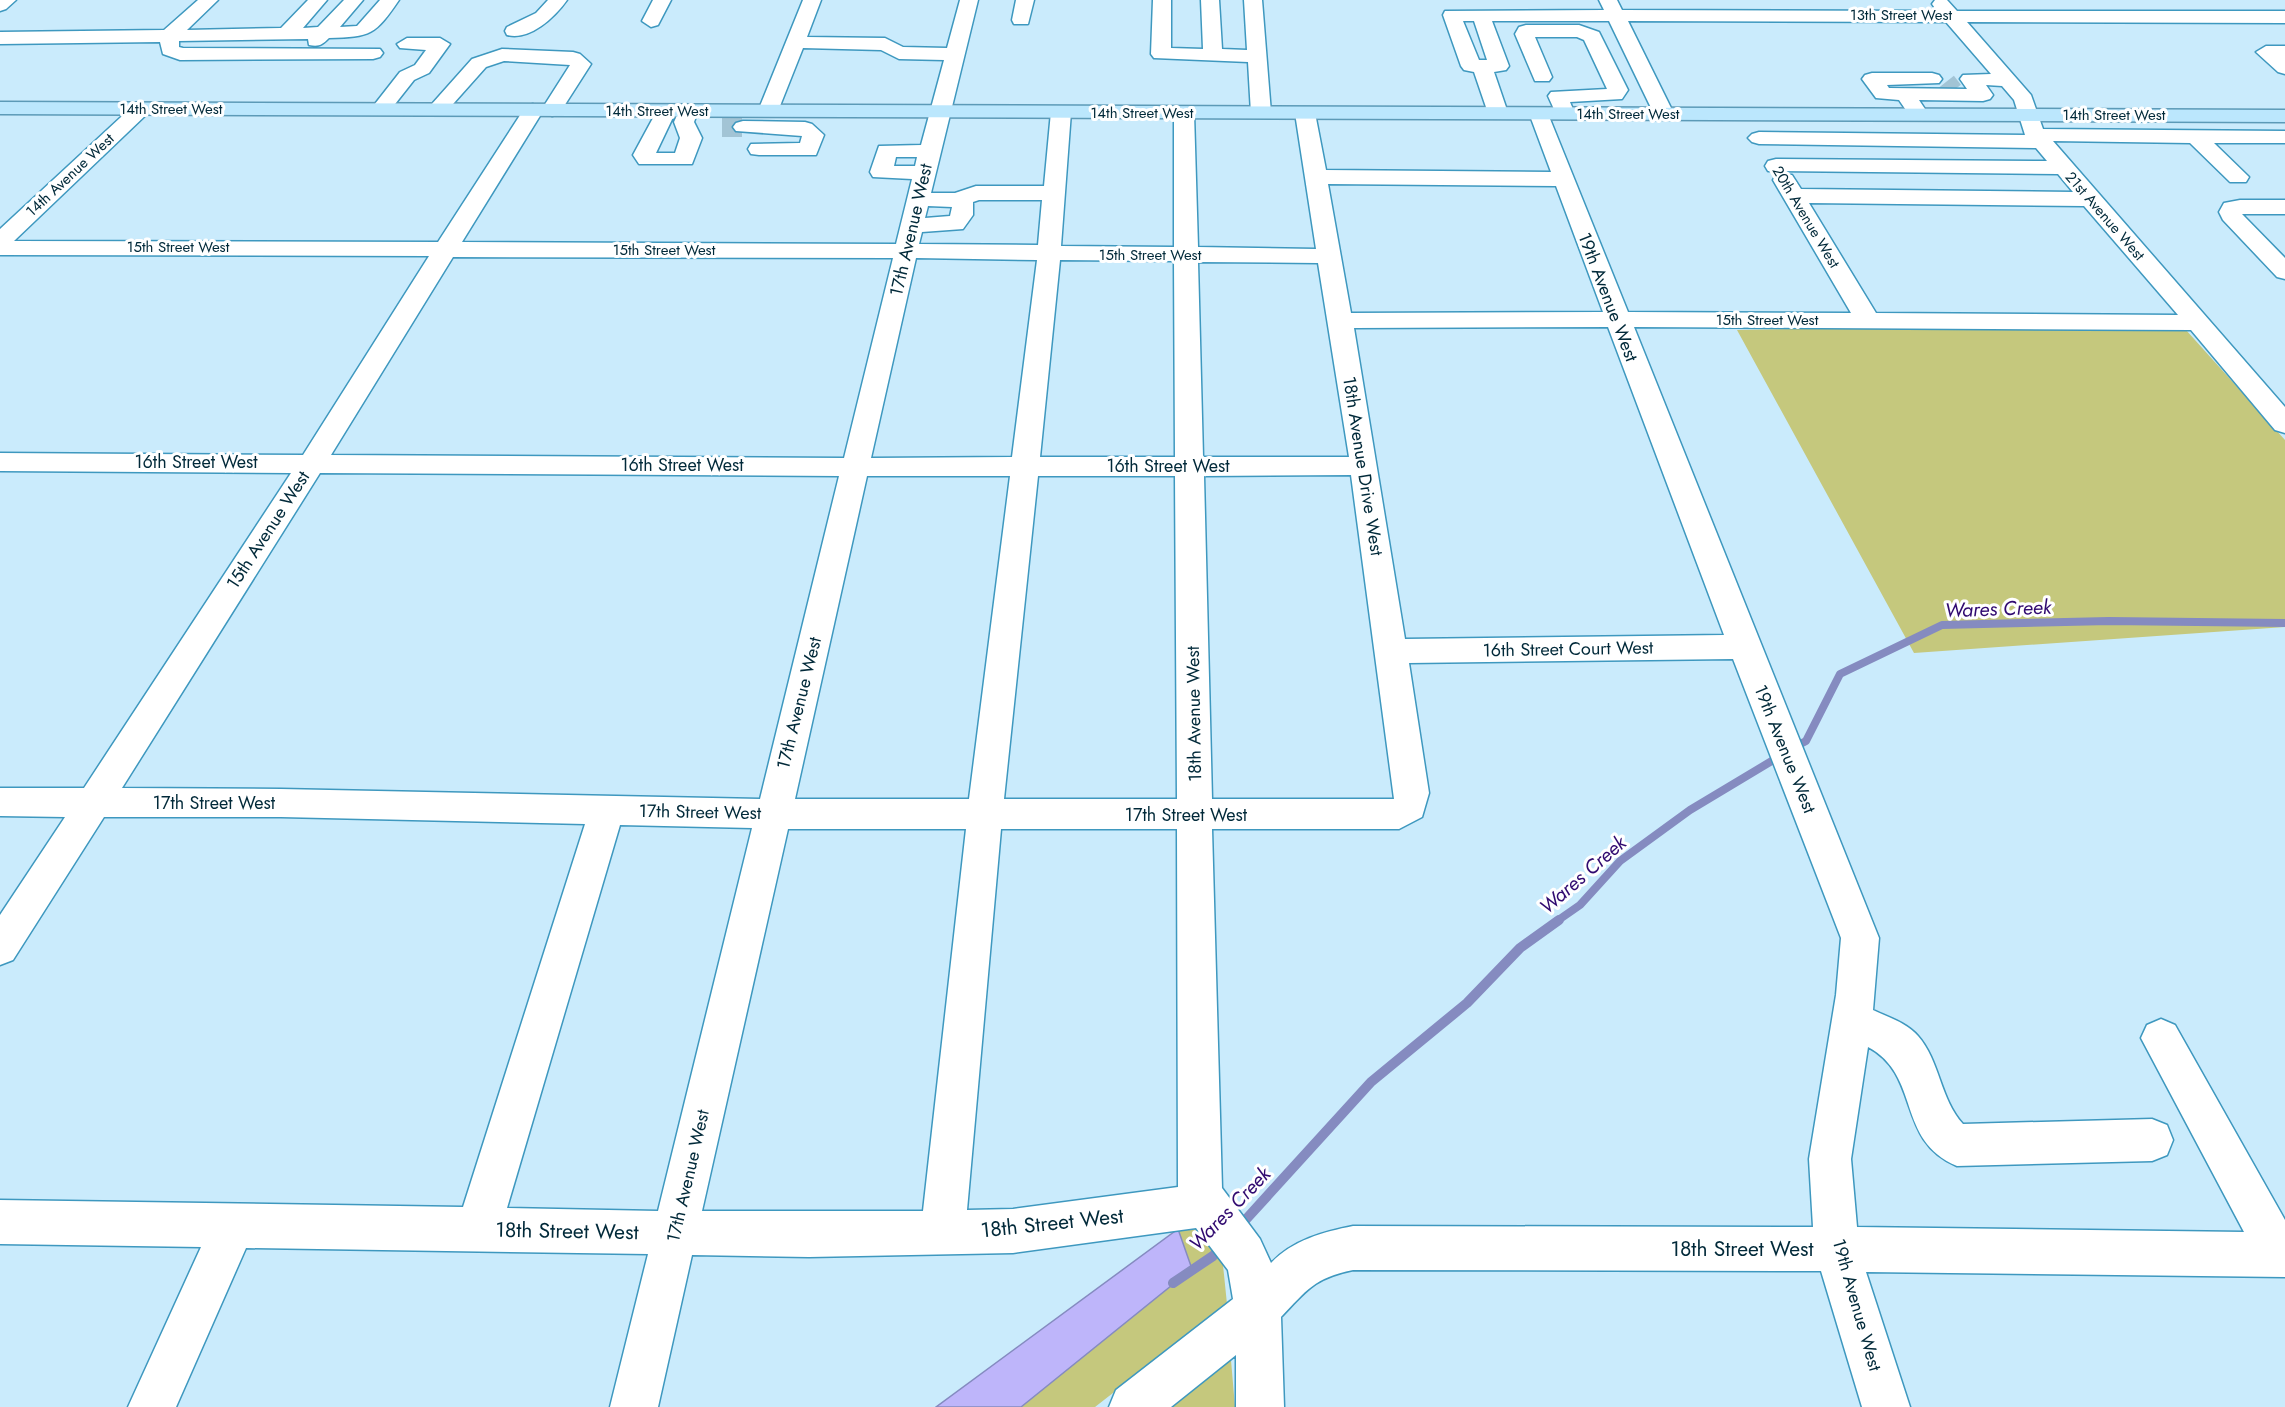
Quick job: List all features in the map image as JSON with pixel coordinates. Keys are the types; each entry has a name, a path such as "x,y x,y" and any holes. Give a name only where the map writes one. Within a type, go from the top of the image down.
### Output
{"main road":[{"name":"14th Street West","path":"0,108 666,111 688,119 768,111 792,120 940,112 1498,113 1550,97 1664,114 1918,114 2036,131 2236,115 2285,116"}],"street":[{"path":"0,5 7,0"},
{"path":"169,36 209,0"},
{"path":"287,33 318,0"},
{"path":"304,53 354,0"},
{"path":"0,38 360,32 366,29 390,0"},
{"path":"514,31 543,17 558,0"},
{"path":"651,21 662,0"},
{"path":"768,111 812,0"},
{"name":"17th Avenue West","path":"634,1407 918,200 969,0"},
{"path":"1021,20 1025,0"},
{"path":"1162,0 1161,54 1257,56"},
{"path":"1210,0 1213,55"},
{"path":"1253,0 1261,113"},
{"name":"21st Avenue West","path":"1938,0 2024,99 2036,131 2064,168 2285,424"},
{"path":"1612,8 1664,114"},
{"name":"13th Street West","path":"1525,20 1612,8 1951,15 2285,16"},
{"path":"1481,15 1499,66 1471,66 1452,15 1481,15 1525,20 1586,32 1592,36 1614,87"},
{"name":"19th Avenue West","path":"1525,20 1524,34 1550,97 1563,179 1744,647 1860,938 1852,1019 1830,1159 1837,1249 1886,1407"},
{"path":"169,36 170,50 180,54 373,53"},
{"path":"796,42 885,44 899,53 955,54"},
{"path":"381,109 407,76 422,69 440,44 407,44"},
{"path":"2285,52 2266,52 2285,68"},
{"name":"15th Avenue West","path":"0,948 312,463 445,249 543,110 581,64 573,58 502,55 479,63 438,109"},
{"path":"1482,66 1498,113"},
{"path":"1550,97 1614,87 1647,78"},
{"path":"1918,114 1900,87 2008,80"},
{"name":"14th Avenue West","path":"0,242 141,109"},
{"path":"666,111 649,141 644,155 647,159 684,159 691,138 688,119 732,127 792,120 813,135 808,150 759,149"},
{"path":"943,1233 985,814 1049,255 1061,112"},
{"name":"18th Avenue West","path":"1184,113 1188,256 1200,1188 1208,1210"},
{"name":"18th Avenue Drive West","path":"1305,113 1364,466 1412,793 1410,807 1399,814"},
{"name":"20th Avenue West","path":"1745,114 1868,321"},
{"path":"2236,115 2285,159"},
{"path":"1760,138 2036,131 2196,137 2285,137"},
{"path":"2196,137 2238,177"},
{"path":"1776,166 2064,168"},
{"path":"1315,177 1563,179"},
{"path":"918,200 957,200 976,193 1054,193"},
{"path":"1794,196 2091,200"},
{"path":"918,200 955,224 964,236 963,252"},
{"name":"15th Street West","path":"0,248 445,249 918,200 963,252 1049,255 1328,256"},
{"path":"955,224 961,219 963,212 963,203 957,200"},
{"path":"2285,207 2240,207 2230,212 2234,220 2285,272"},
{"name":"15th Street West","path":"1338,321 1617,319 2196,323"},
{"name":"16th Street West","path":"0,462 856,467 1364,466"},
{"name":"16th Street Court West","path":"1392,651 1744,647"},
{"name":"17th Street West","path":"0,802 292,803 772,814 1399,814"},
{"path":"478,1230 607,810"},
{"path":"1852,1019 1905,1050 1940,1128 1950,1142 1957,1145 2152,1140"},
{"path":"2161,1038 2282,1255"},
{"path":"1208,1210 1242,1253 1249,1266 1256,1310 1260,1407"},
{"name":"18th Street West","path":"0,1222 809,1235 1013,1231 1208,1210"},
{"path":"152,1407 233,1226"},
{"name":"18th Street West","path":"1256,1310 1296,1269 1323,1254 1353,1248 1837,1249 2282,1255"},
{"path":"1134,1407 1256,1310"}],"green space":[{"path":"1863,328 2186,330 2285,440 2285,627 1914,653 1737,330"},
{"path":"1195,1227 1223,1265 1227,1304 1095,1407 1021,1407 1191,1270 1178,1229"},
{"path":"1231,1360 1235,1407 1172,1407"}],"shaded area":[{"path":"1178,1229 1192,1269 1021,1407 936,1407"}],"waterway":[{"name":"Wares Creek","path":"1791,749 1806,741 1840,674 1942,625 2109,621 2285,623"},
{"name":"Wares Creek","path":"1557,921 1580,905 1620,861 1690,810 1780,756"},
{"name":"Wares Creek","path":"1239,1227 1371,1082 1467,1003 1520,948 1559,920"},
{"name":"Wares Creek","path":"1173,1283 1213,1256 1222,1246"}],"tunnel":[{"path":"1946,82 1953,91"},
{"path":"722,127 743,127"}]}
